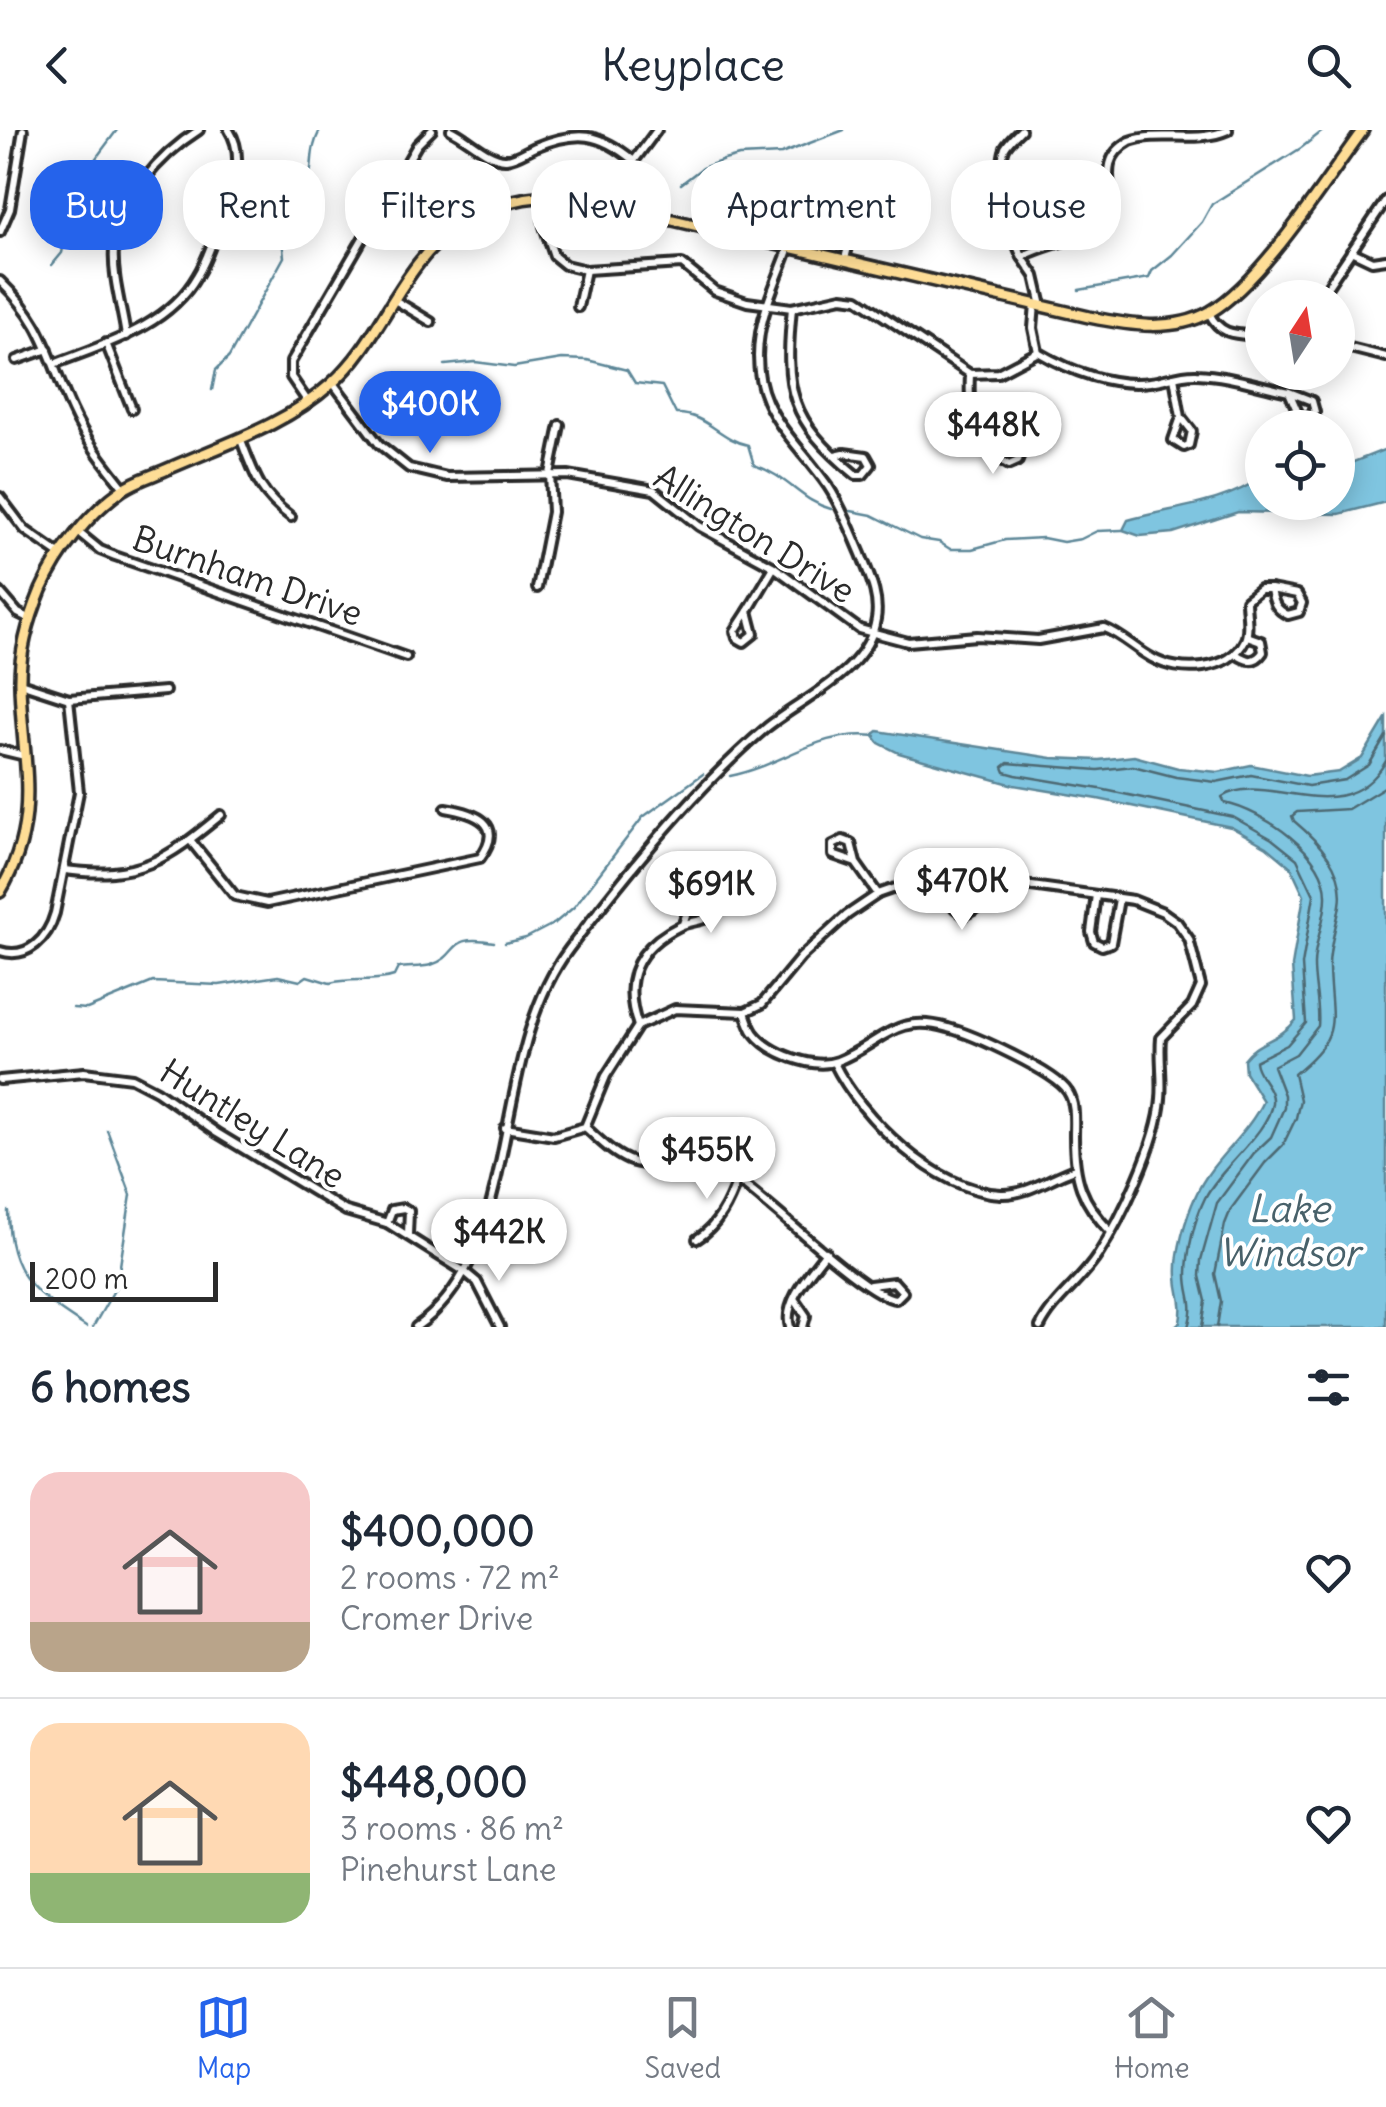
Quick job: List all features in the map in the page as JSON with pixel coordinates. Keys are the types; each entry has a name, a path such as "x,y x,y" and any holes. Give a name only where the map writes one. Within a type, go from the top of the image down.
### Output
{"main road":[{"path":"806,250 1124,324 1157,326 1208,313 1250,279 1363,130"},
{"path":"0,892 24,842 29,801 20,683 30,619 61,554 124,488 241,440 308,402 356,358 421,260 448,233 494,207 531,198"}],"street":[{"path":"0,232 10,210 23,130"},
{"path":"126,336 114,250 119,230 147,175 162,158 199,130"},
{"path":"54,364 126,336 155,320 196,278 234,183 235,142 229,130"},
{"path":"308,402 292,377 292,362 417,145 432,130"},
{"path":"452,130 501,159 567,132 602,138 633,160"},
{"path":"635,160 657,130"},
{"path":"1020,130 1008,143 1002,159 1008,223 1035,276 1039,305 1033,328 1038,352 1061,366 1118,382 1148,382 1194,374 1220,377 1289,392 1312,400 1315,412 1306,417 1299,415 1289,392"},
{"path":"1022,257 1045,244 1105,228 1109,218 1110,162 1118,149 1132,140 1150,135 1205,136 1228,130"},
{"path":"1332,280 1386,200"},
{"path":"552,250 566,264 586,270 682,264 728,297 767,305 792,308 842,297 858,299 970,374 998,373 1038,352"},
{"path":"416,1327 445,1303 466,1272 483,1228 530,1024 547,983 569,950 707,786 766,729 841,674 860,655 872,633 878,604 846,518 827,486 772,416 762,386 758,360 760,332 788,250"},
{"path":"845,259 847,250"},
{"path":"1351,251 1372,261 1386,259"},
{"path":"578,307 586,270"},
{"path":"0,280 35,319 92,448 124,488"},
{"path":"394,300 431,322"},
{"path":"792,308 787,363 791,393 802,416 835,455 856,475 862,475 871,465 866,456 835,455"},
{"path":"1208,313 1224,333 1245,335"},
{"path":"106,343 132,409"},
{"path":"17,360 48,349"},
{"path":"1355,350 1386,357"},
{"path":"970,374 968,400 972,423 991,453"},
{"path":"1174,376 1181,417"},
{"name":"Allington Drive","path":"332,383 380,444 398,461 421,473 494,478 550,474 654,490 699,526 774,567 846,622 872,633"},
{"path":"537,588 552,512 550,474 560,425"},
{"path":"241,440 259,488 291,517"},
{"path":"0,498 25,530 61,554"},
{"name":"Burnham Drive","path":"78,532 100,550 115,556 406,657"},
{"path":"748,611 774,567"},
{"path":"872,633 908,642 977,636 1038,640 1104,628 1171,667 1198,667 1236,654 1247,636 1246,600 1260,589 1270,589 1297,594 1302,602 1299,612 1280,612 1270,589"},
{"path":"0,592 18,613 30,619"},
{"path":"1236,654 1246,661 1256,660 1264,652 1261,641 1247,636"},
{"path":"20,683 69,700 165,690"},
{"path":"0,951 22,952 40,940 51,926 79,792 69,700"},
{"path":"0,750 26,756"},
{"path":"190,840 235,896 268,903 480,858 489,834 485,821 474,813 446,808"},
{"path":"65,870 90,874 142,868 190,840 222,815"},
{"path":"856,863 878,894"},
{"path":"585,1127 606,1076 638,1026 675,1009 745,1012 762,1004 821,938 878,894 924,878 957,877 1146,904 1176,922 1189,939 1202,986 1192,1006 1161,1038 1159,1115 1129,1200 1096,1258 1048,1312 1040,1327"},
{"path":"957,877 955,908 964,915 977,908 981,879"},
{"path":"1096,895 1091,932 1094,942 1102,946 1111,943 1119,898"},
{"path":"638,1026 629,999 632,978 655,943 683,924"},
{"path":"745,1012 753,1032 769,1046 816,1064 834,1062 893,1028 926,1022 968,1034 1053,1077 1073,1102 1075,1170 1085,1202 1111,1232"},
{"path":"834,1062 843,1082 874,1122 908,1151 956,1182 1001,1194 1020,1192 1075,1170"},
{"name":"Huntley Lane","path":"0,1080 84,1072 132,1078 157,1090 217,1134 346,1211 408,1234 466,1272"},
{"path":"505,1128 554,1136 585,1127"},
{"path":"585,1127 626,1159 703,1167 737,1180 870,1285 891,1299 902,1296 901,1286 887,1280 870,1285"},
{"path":"696,1239 717,1220 737,1180"},
{"path":"386,1223 392,1210 404,1208 411,1218 408,1234"},
{"path":"790,1327 787,1318 795,1299 826,1252"},
{"path":"466,1272 477,1282 500,1327"},
{"path":"795,1299 806,1316 803,1327"}],"water":[{"path":"1386,449 1386,502 1355,510 1355,461"},
{"path":"1245,487 1245,512 1173,533 1140,536 1123,530 1128,520"},
{"name":"Lake Windsor","path":"1386,718 1386,1327 1174,1327 1181,1315 1178,1257 1192,1204 1211,1170 1263,1101 1245,1072 1244,1059 1296,1020 1292,966 1304,895 1291,867 1267,847 1231,827 1014,785 899,753 879,743 873,735 878,731 1052,758 1099,760 1134,756 1178,768 1218,772 1251,765 1307,776 1339,772 1362,758"}],"waterway":[{"path":"52,265 62,253 76,185 117,130"},
{"path":"212,390 216,370 229,357 284,257 282,239 293,222 308,181 320,130"},
{"path":"681,184 702,168 724,160 781,154 844,130"},
{"path":"1079,290 1149,278 1202,222 1212,204 1324,130"},
{"path":"445,365 475,362 514,367 562,359 587,360 627,370 635,383 662,386 676,414 696,418 748,445 754,465 831,509"},
{"path":"851,511 872,515 950,549 972,549 1005,540 1043,538 1063,542 1097,531 1122,530"},
{"path":"730,776 836,738 876,736"},
{"path":"505,943 526,938 555,923 574,907 643,817 703,774"},
{"path":"73,1008 87,1009 153,982 219,985 278,976 300,981 307,976 330,983 386,978 394,976 398,968 441,961 468,940 494,942"},
{"path":"93,1327 117,1285 131,1195 107,1130"},
{"path":"8,1211 13,1252 28,1281 52,1304 86,1327"}]}
